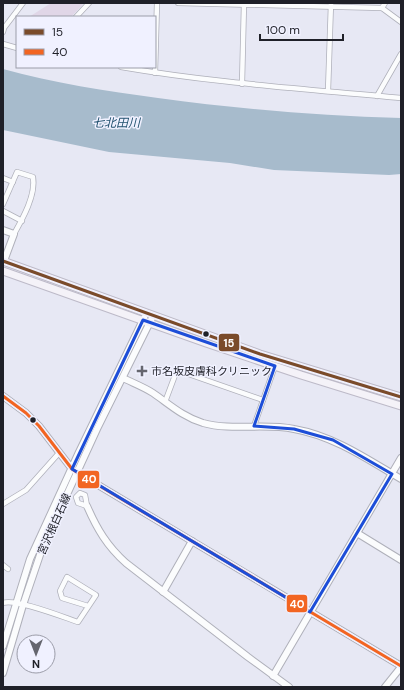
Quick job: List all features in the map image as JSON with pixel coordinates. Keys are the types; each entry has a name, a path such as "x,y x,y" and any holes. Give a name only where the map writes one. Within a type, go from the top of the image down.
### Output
{"main road":[{"path":"4,261 275,366 401,406"},
{"path":"3,270 292,364 401,397"}],"street":[{"path":"3,32 4,28 23,3"},
{"path":"77,16 89,3"},
{"path":"156,38 157,3"},
{"path":"178,3 331,5 382,8 401,22"},
{"path":"382,8 385,3"},
{"path":"242,84 244,4"},
{"path":"328,92 331,5"},
{"path":"3,44 16,48"},
{"path":"377,96 401,54"},
{"path":"127,68 242,84 401,98"},
{"path":"155,68 155,73"},
{"path":"3,204 17,172 33,177 34,183 26,213 14,234 4,261"},
{"path":"3,178 13,182"},
{"path":"3,211 22,221"},
{"path":"3,230 14,234"},
{"path":"3,646 30,559 79,452 148,318"},
{"name":"宮沢根白石線","path":"3,673 23,604 42,549 97,429 123,378 148,318"},
{"path":"254,426 275,366"},
{"path":"165,402 177,370 263,400"},
{"path":"123,378 152,393 182,414 201,422 212,425 294,429 332,440 349,448 401,479"},
{"path":"3,396 26,413 39,426 72,469 401,666 385,687"},
{"path":"3,504 26,490 35,478 60,453"},
{"path":"273,676 401,458"},
{"path":"87,506 96,526 105,541 115,553 163,592 289,687"},
{"path":"357,534 401,560"},
{"path":"163,592 192,541"},
{"path":"3,565 8,569"},
{"path":"3,603 23,604 78,622 96,595 67,577 60,591 62,598 88,606"}],"highlighted area":[{"path":"143,320 275,366 254,426 294,429 333,440 392,474 310,612 72,469"}],"shaded area":[{"path":"51,3 84,3 72,16 31,16"}],"water":[{"name":"七北田川","path":"3,69 80,86 188,102 310,114 401,118 401,174 389,175 274,170 230,163 109,152 3,130"}],"transit line":[{"name":"15","path":"3,261 260,354 401,397"},
{"name":"40","path":"3,396 26,413 39,426 72,469 401,666"}],"place":[{"name":"市名坂皮膚科クリニック","path":"142,371"}]}
